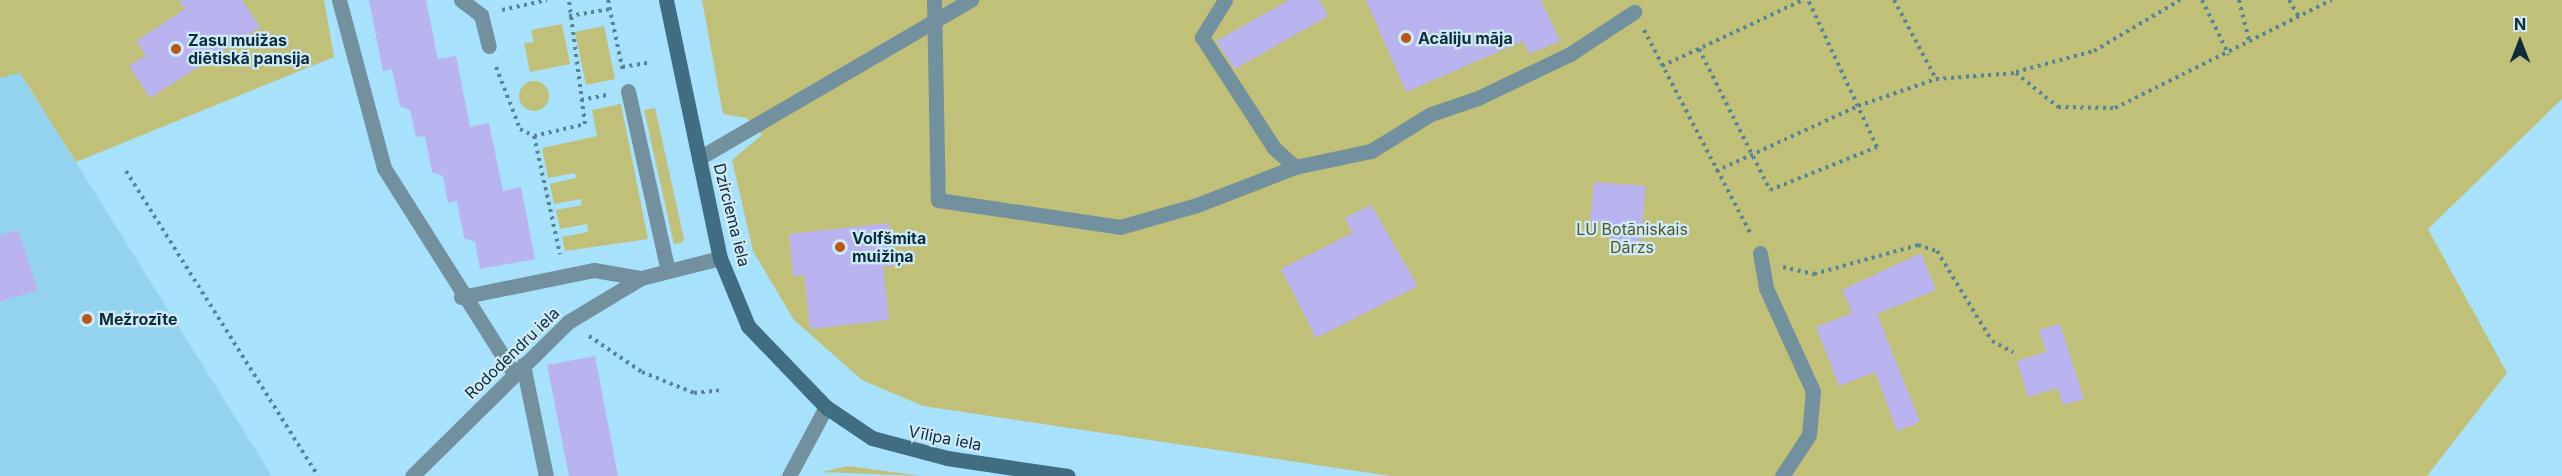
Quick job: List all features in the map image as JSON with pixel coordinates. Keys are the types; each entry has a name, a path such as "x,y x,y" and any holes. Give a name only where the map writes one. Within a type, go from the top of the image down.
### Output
{"street":[{"path":"339,0 384,168 461,297 519,370 546,476"},
{"path":"461,0 481,15 489,46"},
{"name":"Dzirciema iela","path":"666,0 720,258 748,326 826,407"},
{"path":"934,0 937,19 938,200 1120,227 1197,205 1295,167 1371,151 1431,114 1478,98 1570,54 1635,12"},
{"path":"699,158 971,0"},
{"path":"1225,0 1202,37 1274,148 1295,167"},
{"path":"628,91 669,272"},
{"path":"1760,253 1766,288 1813,391 1809,435 1782,476"},
{"name":"Rododendru iela","path":"412,476 568,322 641,278 720,258"},
{"path":"461,297 594,270 641,278"},
{"path":"789,476 826,407"},
{"name":"Vīlipa iela","path":"826,407 895,446 1068,476"}],"path":[{"path":"481,15 547,0"},
{"path":"489,46 520,129 534,136 585,124 569,16 569,0"},
{"path":"608,0 628,91"},
{"path":"1662,66 1803,0"},
{"path":"1699,49 1770,190 1877,147 1808,0"},
{"path":"1894,0 1936,79"},
{"path":"1716,171 1858,106 1936,79 2016,73 2094,51 2180,0"},
{"path":"2202,0 2229,55"},
{"path":"2239,0 2250,44"},
{"path":"2289,0 2300,19"},
{"path":"2016,73 2058,107 2087,111 2138,100 2300,19 2332,0"},
{"path":"569,16 610,9"},
{"path":"1635,12 1760,253 1781,267 1814,274 1918,245 1937,251 1992,341 2013,352"},
{"path":"622,67 652,62"},
{"path":"534,136 564,275"},
{"path":"126,171 318,476"},
{"path":"568,322 642,372 694,393 724,390"}],"shaded area":[{"name":"Mežrozīte","path":"8,72 20,73 272,476 0,476 0,78"}],"green space":[{"path":"0,0 324,0 334,57 76,162 20,73 0,78"},
{"name":"LU Botāniskais Dārzs","path":"702,0 2562,0 2562,99 2428,229 2507,373 2427,476 1390,476 923,406 862,380 794,320 753,251 732,160 762,135 747,118 723,114"},
{"path":"562,24 570,64 530,72 524,43 534,42 531,30"},
{"path":"604,26 615,79 586,85 575,32"},
{"path":"534,81 545,85 549,96 545,107 534,111 523,107 519,96 523,85"},
{"path":"621,104 648,239 565,251 562,237 588,232 587,224 560,229 556,210 582,205 581,199 554,204 550,184 576,178 575,173 548,178 542,148 597,136 592,110"},
{"path":"655,108 684,239 681,243 674,244 644,110"},
{"path":"848,466 915,475 920,476 822,472"}],"building":[{"name":"Zasu muižas diētiskā pansija","path":"179,0 242,0 260,27 150,98 129,66 146,55 136,41 185,9"},
{"path":"369,0 426,0 438,59 456,56 470,127 489,123 503,191 521,187 535,259 480,269 475,242 464,238 457,201 448,203 443,176 432,172 425,136 416,137 410,110 400,106 392,69 383,71"},
{"path":"1289,0 1319,0 1328,16 1235,69 1216,41"},
{"path":"1366,0 1541,0 1560,41 1529,54 1523,41 1406,92"},
{"path":"1594,182 1646,186 1640,244 1611,242 1612,224 1590,221"},
{"path":"1371,205 1418,286 1316,338 1281,269 1352,233 1345,218"},
{"path":"889,223 893,266 883,267 889,320 810,329 804,275 793,276 789,234"},
{"path":"18,229 38,290 0,302 0,236"},
{"path":"1921,253 1936,290 1877,314 1920,422 1897,431 1875,372 1839,386 1816,327 1852,313 1842,290"},
{"path":"2060,324 2084,399 2063,405 2057,388 2028,397 2017,361 2046,352 2039,330"},
{"path":"595,356 618,476 569,476 547,365"}],"place":[{"name":"Acāliju māja","path":"1406,38"},
{"name":"Zasu muižas diētiskā pansija","path":"176,49"},
{"name":"Volfšmita muižiņa","path":"840,247"},
{"name":"Mežrozīte","path":"87,319"}]}
